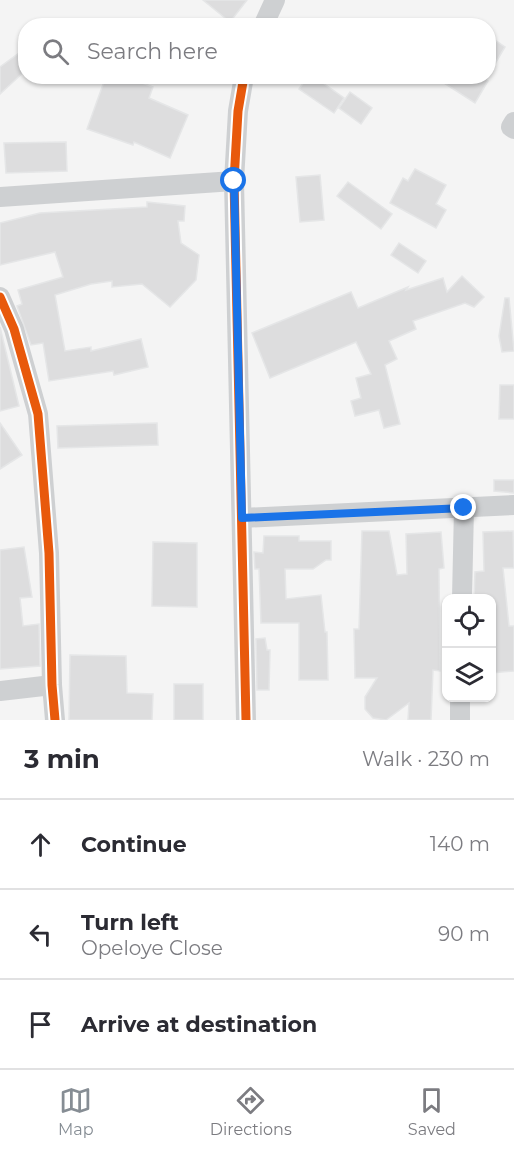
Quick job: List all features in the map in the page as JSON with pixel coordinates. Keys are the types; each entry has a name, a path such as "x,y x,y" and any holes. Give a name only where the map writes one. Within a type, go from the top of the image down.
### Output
{"street":[{"path":"267,18 275,0"},
{"path":"243,84 238,111 234,181 246,720"},
{"path":"0,197 234,181"},
{"path":"0,297 14,329 38,414 49,553 55,720"},
{"path":"242,518 514,505"},
{"path":"462,594 464,508"},
{"path":"0,692 52,685"},
{"path":"460,702 460,720"}],"building":[{"path":"203,0 247,0 233,18 225,18"},
{"path":"496,41 505,47 496,62"},
{"path":"18,54 18,77 0,94 0,67"},
{"path":"103,84 145,84 153,87 149,98 188,115 170,158 134,142 133,145 87,129"},
{"path":"302,84 324,84 344,98 334,113 299,89"},
{"path":"445,84 486,84 475,103"},
{"path":"350,92 372,108 361,124 339,108"},
{"path":"66,142 67,171 6,173 4,143"},
{"path":"415,169 446,185 436,204 446,210 436,228 390,203 403,178 408,181"},
{"path":"320,175 324,220 300,222 296,177"},
{"path":"348,182 392,214 381,229 337,196"},
{"path":"147,202 185,206 184,221 178,221 181,243 199,255 196,280 170,307 142,284 112,287 112,281 91,284 55,295 65,351 91,347 91,351 141,339 148,367 114,375 113,371 49,381 43,343 31,345 17,306 22,304 18,290 63,277 55,252 0,265 0,223 40,213 147,207"},
{"path":"399,243 426,261 418,273 391,255"},
{"path":"462,276 484,297 474,307 465,303 413,321 416,329 389,341 397,359 385,365 400,424 384,428 379,410 355,416 351,401 361,398 356,378 371,374 356,342 270,378 252,333 351,292 358,308 408,287 406,290 443,278 447,292"},
{"path":"505,298 509,298 514,351 502,352 499,336"},
{"path":"0,327 19,406 0,411"},
{"path":"500,385 514,385 514,419 499,419"},
{"path":"0,423 22,455 0,469"},
{"path":"157,423 158,445 58,448 57,426"},
{"path":"494,480 514,480 514,493 494,491"},
{"path":"362,531 389,531 397,575 407,574 406,534 441,532 444,568 439,569 440,671 433,670 431,720 408,720 409,703 386,720 373,718 365,709 365,697 377,678 355,678 354,629 359,629"},
{"path":"513,531 514,568 503,568 509,626 514,626 514,671 496,673 496,594 474,594 475,572 484,571 483,532"},
{"path":"264,536 299,536 299,541 331,541 331,560 326,560 313,569 285,569 286,599 321,595 325,632 327,632 328,680 299,680 299,623 261,623 259,569 255,569 254,552 263,553"},
{"path":"153,542 197,543 197,607 152,606"},
{"path":"24,547 32,597 20,598 23,626 39,624 40,666 0,669 0,550"},
{"path":"265,638 267,650 270,650 269,690 257,690 256,639"},
{"path":"70,655 126,656 127,693 153,694 152,720 69,720"},
{"path":"174,684 203,684 203,720 174,720"}],"cycle path":[{"path":"243,84 238,111 234,181 246,720"},
{"path":"0,297 14,329 38,414 49,553 55,720"}],"route":[{"path":"234,181 242,518 464,508"}]}
